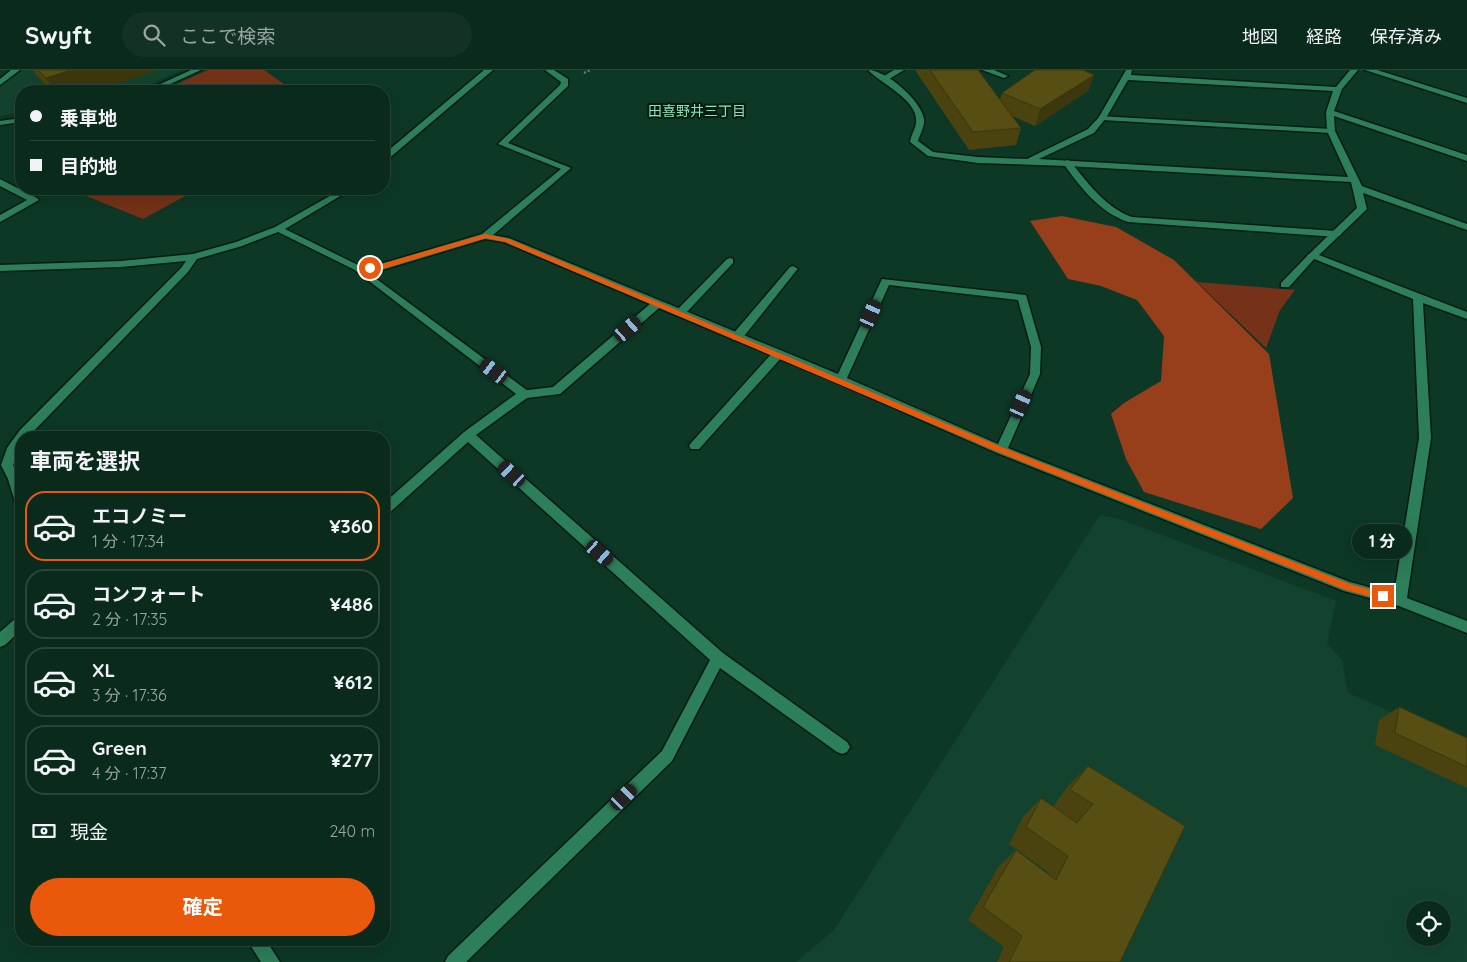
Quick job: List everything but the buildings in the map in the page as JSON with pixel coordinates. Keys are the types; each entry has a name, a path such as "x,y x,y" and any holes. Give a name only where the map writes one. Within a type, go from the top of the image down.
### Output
{"street":[{"path":"0,83 16,70"},
{"path":"163,85 197,70"},
{"path":"390,153 489,70"},
{"path":"359,269 382,267 485,236 566,168 502,144 564,86 565,81 549,70"},
{"path":"872,70 910,101 918,111 921,123 914,136 914,142 932,154 1356,184 1467,227"},
{"path":"883,79 900,70"},
{"path":"986,70 1004,76"},
{"path":"1285,285 1312,256 1362,209 1356,184 1331,131 1330,112 1338,89 1354,70"},
{"path":"1369,70 1467,101"},
{"path":"1028,162 1090,131 1102,118 1128,74 1338,89"},
{"path":"1330,112 1467,158"},
{"path":"1102,118 1331,131"},
{"path":"0,123 15,121"},
{"path":"1067,163 1108,210 1130,220 1337,234"},
{"path":"0,182 15,191"},
{"path":"0,219 34,200 23,195"},
{"path":"0,268 121,264 193,257 239,244 278,229 338,195"},
{"path":"278,229 359,269 524,394"},
{"path":"485,236 506,240 841,380 1001,450 1349,587 1400,601 1467,627"},
{"path":"1312,256 1467,316"},
{"path":"26,431 185,270 193,257"},
{"path":"680,314 730,261"},
{"path":"737,337 793,269"},
{"path":"841,380 886,281 1022,297 1036,347 1035,374 1001,450"},
{"path":"1400,601 1425,438 1418,297"},
{"path":"390,505 468,435 524,394 556,391 657,304"},
{"path":"695,446 778,354"},
{"path":"468,435 718,658 842,747"},
{"path":"15,445 7,465 15,476"},
{"path":"0,457 13,448"},
{"path":"0,641 15,627"},
{"path":"454,962 667,756 718,658"},
{"path":"260,946 271,962"}],"shaded area":[{"path":"22,70 182,70 148,85 15,85 15,113 0,116 0,87"},
{"path":"208,70 264,70 285,85 174,85"},
{"path":"84,195 187,195 143,219"},
{"path":"1062,216 1116,227 1174,260 1269,354 1293,498 1261,529 1144,492 1126,459 1111,414 1124,403 1161,381 1164,336 1137,300 1101,286 1068,279 1030,221"},
{"path":"1197,282 1295,290 1280,310 1266,348"},
{"path":"1100,515 1123,520 1336,601 1327,644 1342,660 1348,693 1467,745 1467,962 796,962 834,930"}],"district":[{"name":"田喜野井三丁目","path":"697,111"}],"route":[{"path":"370,268 382,267 485,236 497,237 841,380 1001,450 1349,587 1383,596"}]}
